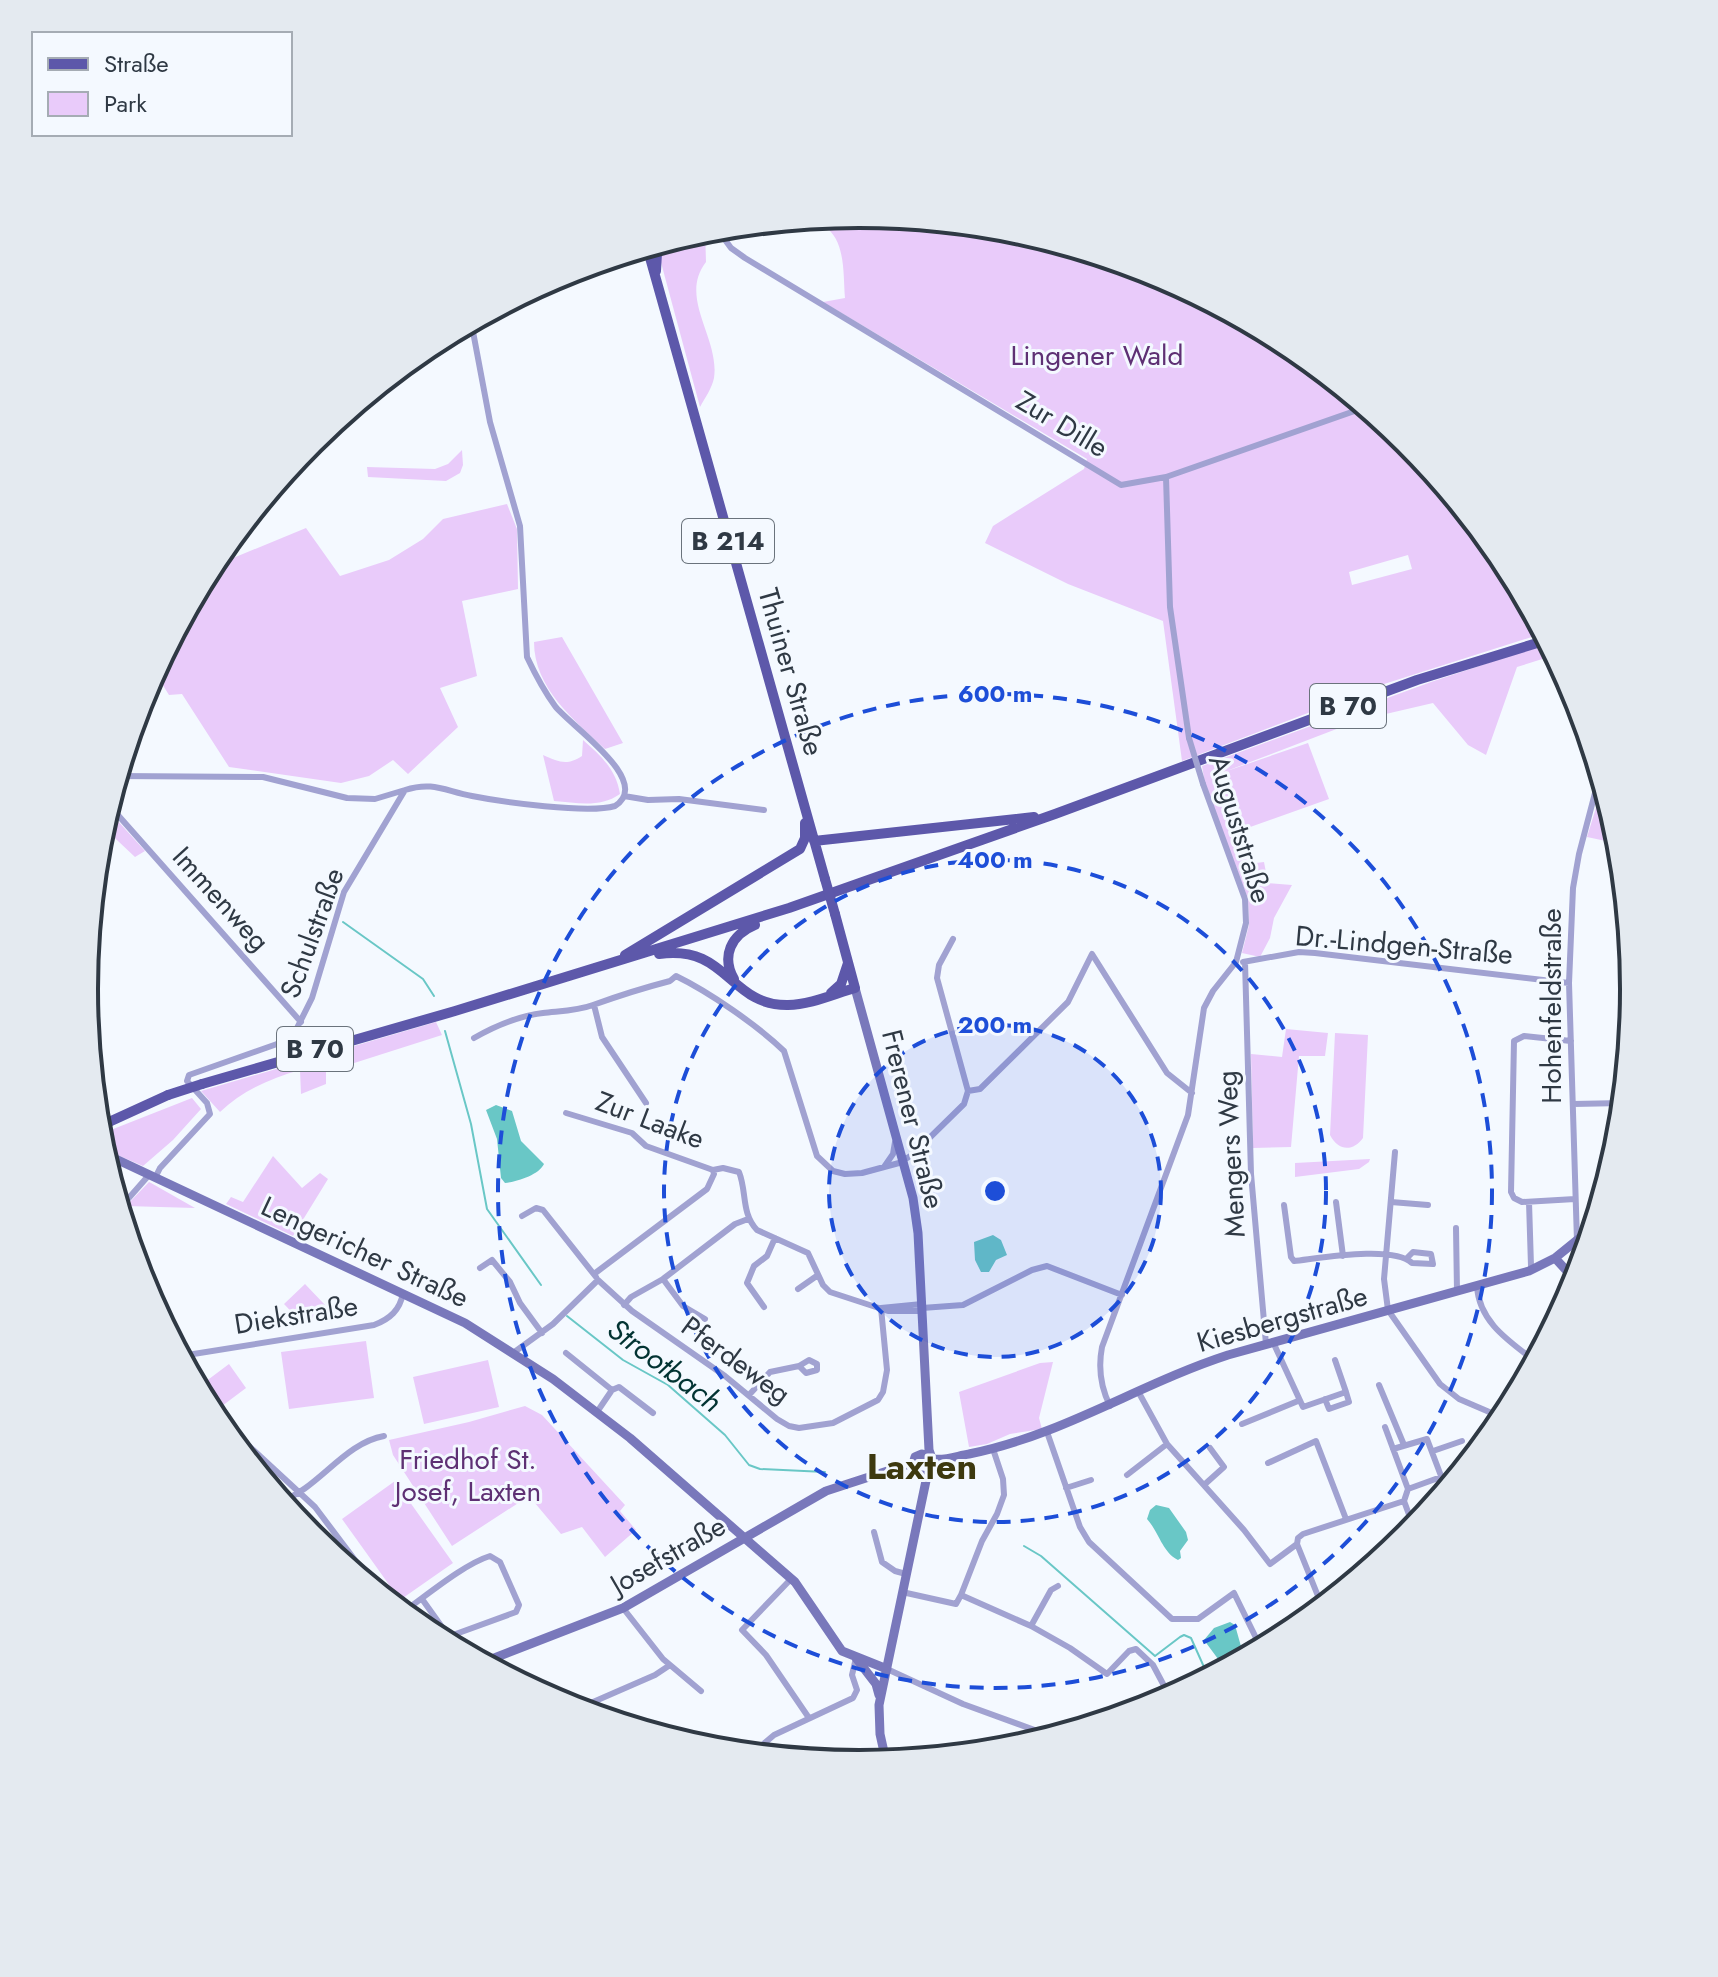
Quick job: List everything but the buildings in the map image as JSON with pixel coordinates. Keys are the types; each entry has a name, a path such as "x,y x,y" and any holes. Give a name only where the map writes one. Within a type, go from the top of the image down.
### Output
{"main road":[{"path":"655,277 657,255"},
{"name":"Thuiner Straße","path":"650,257 848,961"},
{"name":"B 70","path":"110,1121 168,1095 202,1084 455,1011 789,908 1055,814 1417,680 1537,643"},
{"name":"B 214","path":"800,849 805,838 805,812"},
{"path":"598,968 653,940 800,849 861,834 986,824 1055,814"},
{"path":"736,984 727,962 735,937 789,908"},
{"path":"633,957 690,953 714,964 759,1001 772,1004 801,1004 855,988"},
{"path":"826,996 841,984 848,961"},
{"name":"B 214","path":"848,961 855,988"},
{"name":"Frerener Straße","path":"855,988 905,1160 918,1233 927,1407 918,1511 879,1705 883,1749"},
{"name":"Lengericher Straße","path":"118,1160 465,1323 513,1353 597,1412 745,1537 791,1579 818,1614 837,1646 847,1655 887,1669"},
{"name":"Kiesbergstraße","path":"924,1466 1047,1432 1208,1362 1529,1271 1555,1258 1577,1241"},
{"path":"1555,1258 1566,1270"},
{"name":"Josefstraße","path":"496,1657 623,1608 826,1491 924,1466"},
{"path":"856,1658 876,1684 879,1705"}],"street":[{"name":"Zur Dille","path":"727,239 731,248 745,258 1121,485 1166,477 1355,411"},
{"path":"129,776 263,777 347,798 375,799 423,784 474,797 590,810 622,802 625,785 615,765 557,708 527,657 520,526 490,422 473,333"},
{"name":"Auguststraße","path":"1110,1406 1102,1386 1100,1355 1176,1152 1192,1093 1204,1008 1236,962 1246,923 1245,899 1189,738 1170,607 1166,477"},
{"name":"Schulstraße","path":"128,1200 210,1114 207,1103 187,1081 189,1075 285,1040 301,1022 320,973 344,892 405,790"},
{"name":"Hohenfeldstraße","path":"1577,1241 1569,983 1574,877 1595,795"},
{"path":"624,796 648,800 679,799 764,810"},
{"name":"Immenweg","path":"119,816 301,1022"},
{"path":"474,1038 494,1026 594,1005 632,990 670,981 676,976 784,1051 813,1147 824,1164 833,1171 862,1173 905,1160 964,1104 968,1091 937,978 939,965 953,939"},
{"name":"Dr.-Lindgen-Straße","path":"1236,962 1299,952 1315,953 1569,983"},
{"path":"968,1091 980,1089 1068,1002 1092,954 1167,1073 1192,1093"},
{"name":"Mengers Weg","path":"1245,962 1251,1182 1269,1343 1298,1401"},
{"path":"594,1005 602,1037 646,1103"},
{"path":"1571,1041 1524,1036 1514,1041 1511,1192 1518,1200 1529,1202 1575,1199"},
{"path":"1573,1104 1611,1103"},
{"name":"Zur Laake","path":"566,1113 632,1133 646,1146 713,1170 723,1168 739,1172 748,1219"},
{"path":"884,1167 895,1150 897,1131"},
{"path":"1395,1152 1385,1255 1384,1286 1388,1310 1440,1384 1459,1399 1491,1413"},
{"path":"513,1353 542,1333 596,1277 707,1189 713,1170"},
{"path":"1336,1202 1343,1256"},
{"path":"1391,1202 1428,1205"},
{"path":"1529,1202 1531,1266"},
{"path":"1284,1205 1292,1260 1385,1255 1407,1258"},
{"name":"Pferdeweg","path":"522,1216 536,1208 543,1210 596,1277 624,1305 789,1426 799,1428 833,1423 874,1404 883,1392 887,1370 881,1308"},
{"path":"624,1305 735,1224 748,1219 757,1230 808,1253 830,1292 888,1311 963,1305 1032,1270 1047,1266 1122,1295"},
{"path":"1456,1228 1457,1291"},
{"path":"764,1307 747,1283 754,1266 767,1256 775,1238"},
{"path":"480,1268 492,1260 510,1282 520,1303 542,1333"},
{"path":"798,1289 818,1275"},
{"path":"663,1279 683,1306 705,1319"},
{"path":"1477,1286 1480,1305 1489,1321 1526,1354"},
{"name":"Diekstraße","path":"192,1354 374,1325 397,1309 403,1293"},
{"path":"566,1353 612,1390"},
{"path":"1242,1424 1298,1401 1303,1407 1346,1392 1335,1360"},
{"path":"749,1395 770,1372 799,1366"},
{"path":"1379,1385 1404,1445"},
{"path":"597,1412 612,1390 619,1387 653,1413"},
{"path":"1139,1393 1167,1444 1270,1564 1297,1544"},
{"path":"1385,1427 1408,1489 1404,1501 1409,1514"},
{"path":"1047,1432 1084,1537 1165,1615 1180,1621 1198,1619 1234,1593 1256,1637"},
{"path":"293,1496 355,1450 384,1436"},
{"path":"1393,1449 1427,1439 1433,1451 1441,1477 1408,1489"},
{"path":"1268,1463 1316,1441 1346,1519"},
{"path":"1433,1451 1462,1441"},
{"path":"1127,1475 1167,1444"},
{"path":"1204,1485 1224,1467 1210,1448"},
{"path":"253,1449 299,1491 354,1558"},
{"path":"902,1592 956,1604 1004,1495 1003,1479 993,1449"},
{"path":"1066,1488 1091,1480"},
{"path":"1318,1595 1297,1544 1298,1538 1404,1501"},
{"path":"874,1532 882,1562 906,1574"},
{"path":"414,1605 477,1562 490,1556 500,1562 519,1605 516,1612 456,1634"},
{"path":"791,1579 741,1628 766,1655 809,1718"},
{"path":"1031,1626 1051,1590 1058,1586"},
{"path":"961,1595 1031,1626 1107,1674 1129,1651 1136,1649 1153,1665 1164,1686"},
{"path":"422,1599 438,1622"},
{"path":"623,1608 670,1665 701,1691"},
{"path":"766,1744 774,1735 856,1694 852,1672 856,1658"},
{"path":"594,1702 655,1675 670,1665"},
{"path":"887,1669 963,1704 1033,1729"}],"green space":[{"name":"Lingener Wald","path":"827,229 909,229 1007,242 1056,253 1150,285 1240,329 1322,385 1397,450 1463,525 1492,566 1533,636 1381,685 1182,761 1163,621 1068,584 985,543 993,526 1084,469 1087,459 823,302 845,298 840,249","holes":["1408,555 1412,569 1352,585 1349,572"]},
{"path":"705,243 706,262 696,290 711,348 714,378 700,407 659,254"},
{"path":"462,450 460,473 446,481 368,477 367,467 435,469 448,464"},
{"path":"507,504 517,529 518,589 462,601 477,676 440,688 458,727 408,774 393,760 369,776 341,783 229,767 182,694 169,695 162,684 200,608 231,559 306,528 340,576 389,560 423,539 443,519"},
{"path":"562,637 623,743 605,749 569,715 548,688 536,659 534,642"},
{"path":"1539,646 1545,658 1517,667 1486,755 1468,745 1433,703 1360,720 1224,772 1308,743 1329,799 1239,831 1222,787 1248,864 1264,862 1268,883 1292,885 1274,918 1270,938 1260,957 1242,953 1249,925 1248,899 1205,784 1202,766 1431,682"},
{"path":"583,740 611,770 620,794 597,803 554,801 543,755 558,761 572,761 582,756"},
{"path":"1597,805 1605,841 1587,837"},
{"path":"117,821 145,851 135,857 114,837"},
{"path":"436,1022 442,1035 326,1072 326,1084 301,1094 300,1070 257,1086 220,1112 201,1091"},
{"path":"1286,1029 1328,1033 1325,1056 1299,1056 1291,1147 1253,1148 1251,1054 1282,1057"},
{"path":"1335,1033 1368,1035 1363,1138 1355,1146 1346,1148 1337,1144 1330,1135"},
{"path":"192,1098 201,1109 173,1140 143,1166 117,1155 112,1130"},
{"path":"273,1156 302,1188 320,1173 328,1179 293,1236 226,1204 231,1197 243,1202"},
{"path":"1370,1159 1359,1169 1295,1177 1295,1163"},
{"path":"149,1182 195,1208 130,1206 129,1203"},
{"path":"305,1284 326,1306 305,1326 284,1304"},
{"path":"366,1341 374,1398 289,1409 281,1352"},
{"path":"488,1360 499,1407 424,1424 413,1377"},
{"path":"1053,1362 1039,1418 1042,1429 1010,1434 987,1444 969,1447 959,1392 1040,1363"},
{"path":"229,1364 246,1388 223,1406 207,1380"},
{"name":"Friedhof St. Josef, Laxten","path":"525,1406 542,1415 625,1505 620,1511 636,1530 605,1557 582,1527 561,1534 529,1496 452,1546 393,1455 389,1440"},
{"path":"395,1481 453,1563 404,1597 392,1589 342,1519"}],"water":[{"path":"496,1105 512,1111 521,1141 544,1164 532,1175 505,1183 501,1178 497,1139 486,1110"},
{"path":"993,1235 1001,1240 1007,1255 996,1260 989,1272 981,1272 975,1260 974,1242"},
{"path":"1156,1505 1169,1508 1186,1532 1188,1540 1178,1560 1168,1552 1147,1519"},
{"path":"1230,1622 1235,1625 1241,1647 1218,1659 1204,1640 1214,1628"}],"waterway":[{"name":"Strootbach","path":"343,922 423,979 434,996"},
{"name":"Strootbach","path":"445,1031 471,1124 487,1209 541,1285"},
{"name":"Strootbach","path":"567,1316 623,1360 668,1385 725,1435 749,1465 760,1469 825,1472"},
{"name":"Strootbach","path":"1024,1546 1041,1556 1155,1656 1184,1635 1191,1638 1204,1667"}],"district":[{"name":"Laxten","path":"922,1466"}]}
